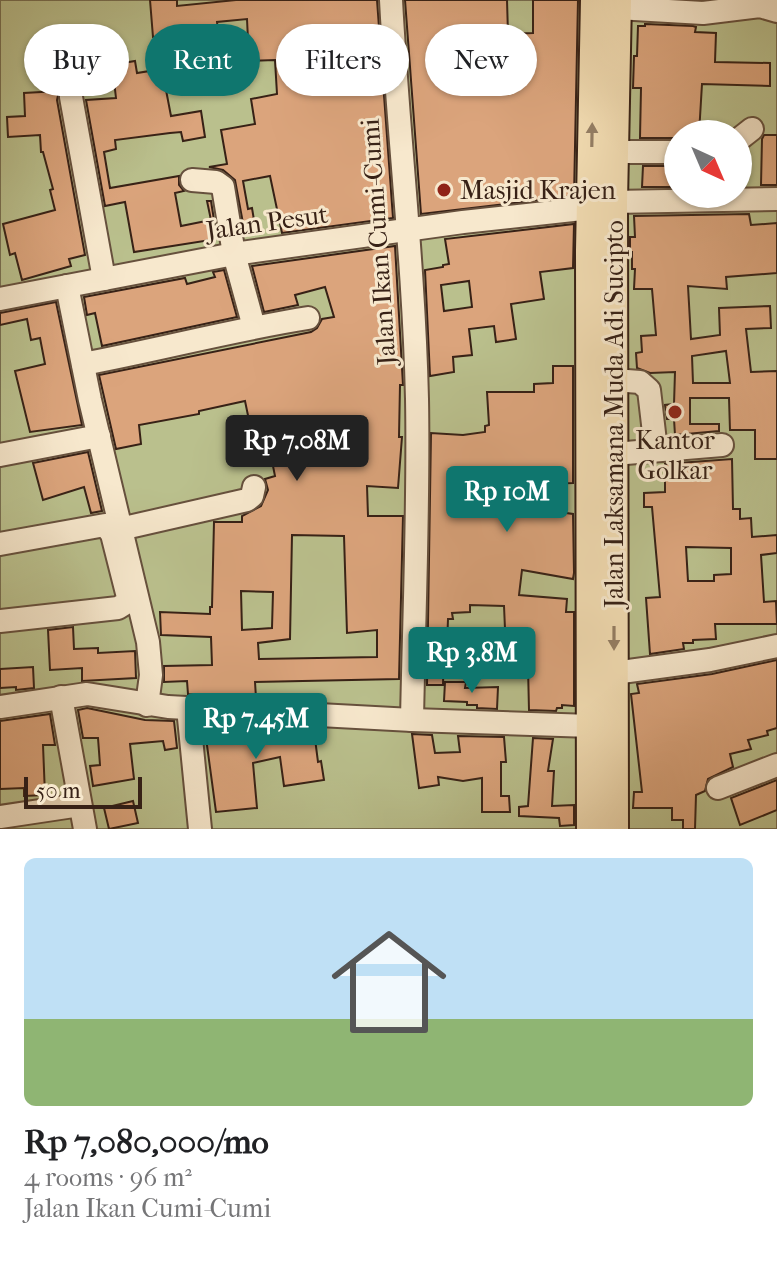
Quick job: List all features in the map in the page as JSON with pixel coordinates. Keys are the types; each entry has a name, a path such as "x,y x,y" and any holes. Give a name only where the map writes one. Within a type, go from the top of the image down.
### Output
{"main road":[{"name":"Jalan Laksamana Muda Adi Sucipto","path":"610,3 615,152 602,205 614,380 614,829"},
{"name":"Jalan Laksamana Muda Adi Sucipto","path":"591,829 602,205 610,3"}],"street":[{"name":"Jalan Ikan Cumi-Cumi","path":"391,0 398,123 410,230 417,400 412,720"},
{"path":"610,3 703,13 760,6 777,11"},
{"path":"71,97 104,279"},
{"path":"615,152 664,152"},
{"path":"192,180 222,185 234,254 254,327"},
{"name":"Jalan Pesut","path":"0,299 234,254 602,205 777,199"},
{"path":"67,286 148,642 151,675 147,705"},
{"path":"83,364 308,318"},
{"path":"614,380 640,382 649,390 656,450"},
{"path":"0,455 99,436"},
{"path":"614,454 722,445"},
{"path":"120,529 247,500 252,496 254,487"},
{"path":"0,544 105,525 112,534 128,597 126,603 118,608 0,621"},
{"path":"614,673 710,660 777,646"},
{"path":"0,707 87,694 147,705 188,708 591,726"},
{"path":"61,697 85,829"},
{"path":"188,708 200,829"},
{"path":"718,788 777,765"},
{"path":"0,817 80,805"}],"green space":[{"path":"0,0 777,0 777,829 0,829"}],"building":[{"path":"150,0 177,0 177,6 236,0 377,0 379,24 276,24 276,77 275,60 260,61 260,24 247,24 247,19 217,24 152,24"},
{"path":"405,0 507,0 508,24 425,24 425,96 537,96 537,24 533,24 533,0 578,0 574,196 421,214"},
{"path":"638,26 693,26 696,27 695,32 716,33 715,62 770,63 770,86 702,84 700,120 664,120 664,138 640,138 641,88 633,88 634,56 637,56"},
{"path":"135,61 137,73 145,72 145,96 167,96 171,116 201,111 205,137 183,141 181,132 115,140 116,149 104,152 110,188 179,176 179,185 184,191 175,193 181,226 211,220 207,201 211,201 217,239 134,252 125,202 105,206 86,100 129,96 129,62"},
{"path":"276,94 384,96 393,218 282,233 270,176 243,181 256,232 245,234 235,180 223,170 209,167 227,164 221,130 255,124 251,99"},
{"path":"24,96 58,96 85,255 69,259 71,266 22,280 15,253 10,255 3,224 55,210 40,135 8,137 7,117 25,116"},
{"path":"764,135 777,135 777,185 761,185"},
{"path":"643,166 664,166 664,187 642,187"},
{"path":"749,214 751,225 777,223 777,273 726,277 727,289 688,286 691,339 720,335 719,308 770,306 771,328 746,329 751,372 777,371 777,459 755,459 755,430 730,430 729,398 690,398 690,424 719,424 719,431 675,435 674,419 667,419 665,405 674,404 675,372 650,373 637,368 636,353 642,352 641,336 656,335 652,289 634,289 635,269 632,269 630,237 635,237 634,216","holes":["726,351 730,383 693,383 692,356"]},
{"path":"574,224 573,268 540,272 544,299 511,304 516,339 496,342 494,326 469,329 472,355 453,357 454,372 430,376 425,270 449,264 445,239","holes":["469,281 472,307 444,311 441,285"]},
{"path":"395,246 403,385 400,385 399,437 402,437 398,488 367,486 368,516 403,516 399,679 255,682 256,698 188,694 187,681 164,682 164,666 212,665 211,637 161,635 160,612 210,614 214,522 242,522 242,516 261,506 268,490 265,479 275,476 269,446 255,449 245,401 199,411 199,414 139,425 141,444 116,449 99,375 311,332 322,319 334,317 325,287 295,295 298,305 264,312 252,266","holes":["292,535 344,536 347,633 377,630 377,657 259,659 258,643 290,639","241,591 273,592 272,628 242,630"]},
{"path":"224,270 237,317 102,346 95,313 87,315 84,297 185,278 187,284 215,277 213,272"},
{"path":"56,302 82,425 30,432 15,371 45,364 40,338 31,340 27,319 0,325 0,313"},
{"path":"553,366 573,366 573,483 540,484 536,509 573,514 574,573 573,579 522,570 519,595 567,599 566,612 574,612 574,706 562,705 556,711 529,710 528,667 499,668 496,630 505,629 504,606 470,605 470,612 452,613 453,619 448,619 447,646 444,646 443,685 427,685 431,433 463,435 485,432 485,426 489,425 487,392 534,392 534,384 553,383"},
{"path":"88,452 102,511 91,513 84,487 43,500 33,463"},
{"path":"732,459 733,509 740,509 740,519 751,518 752,537 777,535 777,553 761,555 764,602 776,601 777,624 715,624 716,639 693,640 693,643 683,643 684,649 650,654 646,598 660,597 652,507 644,507 644,493 665,492 665,464","holes":["686,547 731,548 731,574 714,575 714,581 688,581"]},
{"path":"73,627 74,649 98,648 98,653 135,651 136,678 82,681 82,668 50,670 48,630"},
{"path":"777,660 777,728 767,731 768,735 748,740 751,749 730,754 733,767 708,779 705,791 696,795 695,829 683,829 683,820 672,820 672,808 633,808 634,792 642,792 631,694 639,693 637,684 712,674"},
{"path":"33,667 34,688 0,688 0,669"},
{"path":"445,682 466,682 465,688 498,687 497,709 477,708 477,705 467,705 467,702 444,701"},
{"path":"87,708 145,720 174,721 177,748 165,750 163,741 130,744 134,779 93,786 90,766 100,765 98,738 83,738 78,710"},
{"path":"50,714 55,745 43,745 45,795 24,796 24,788 0,789 0,721"},
{"path":"204,723 271,726 272,736 314,731 324,780 284,786 280,757 253,763 257,808 216,812"},
{"path":"412,734 432,735 435,753 460,752 458,736 504,737 506,762 501,762 501,796 509,796 510,812 482,812 482,778 463,781 438,777 439,785 419,788"},
{"path":"533,738 553,739 548,771 554,771 552,806 574,805 574,825 560,826 559,818 519,816 519,807 528,806"},
{"path":"777,780 777,810 740,825 731,798"},
{"path":"133,801 138,823 109,829 104,808"}],"place":[{"name":"Masjid Krajen","path":"444,190"},
{"name":"Kantor Golkar","path":"675,412"}]}
